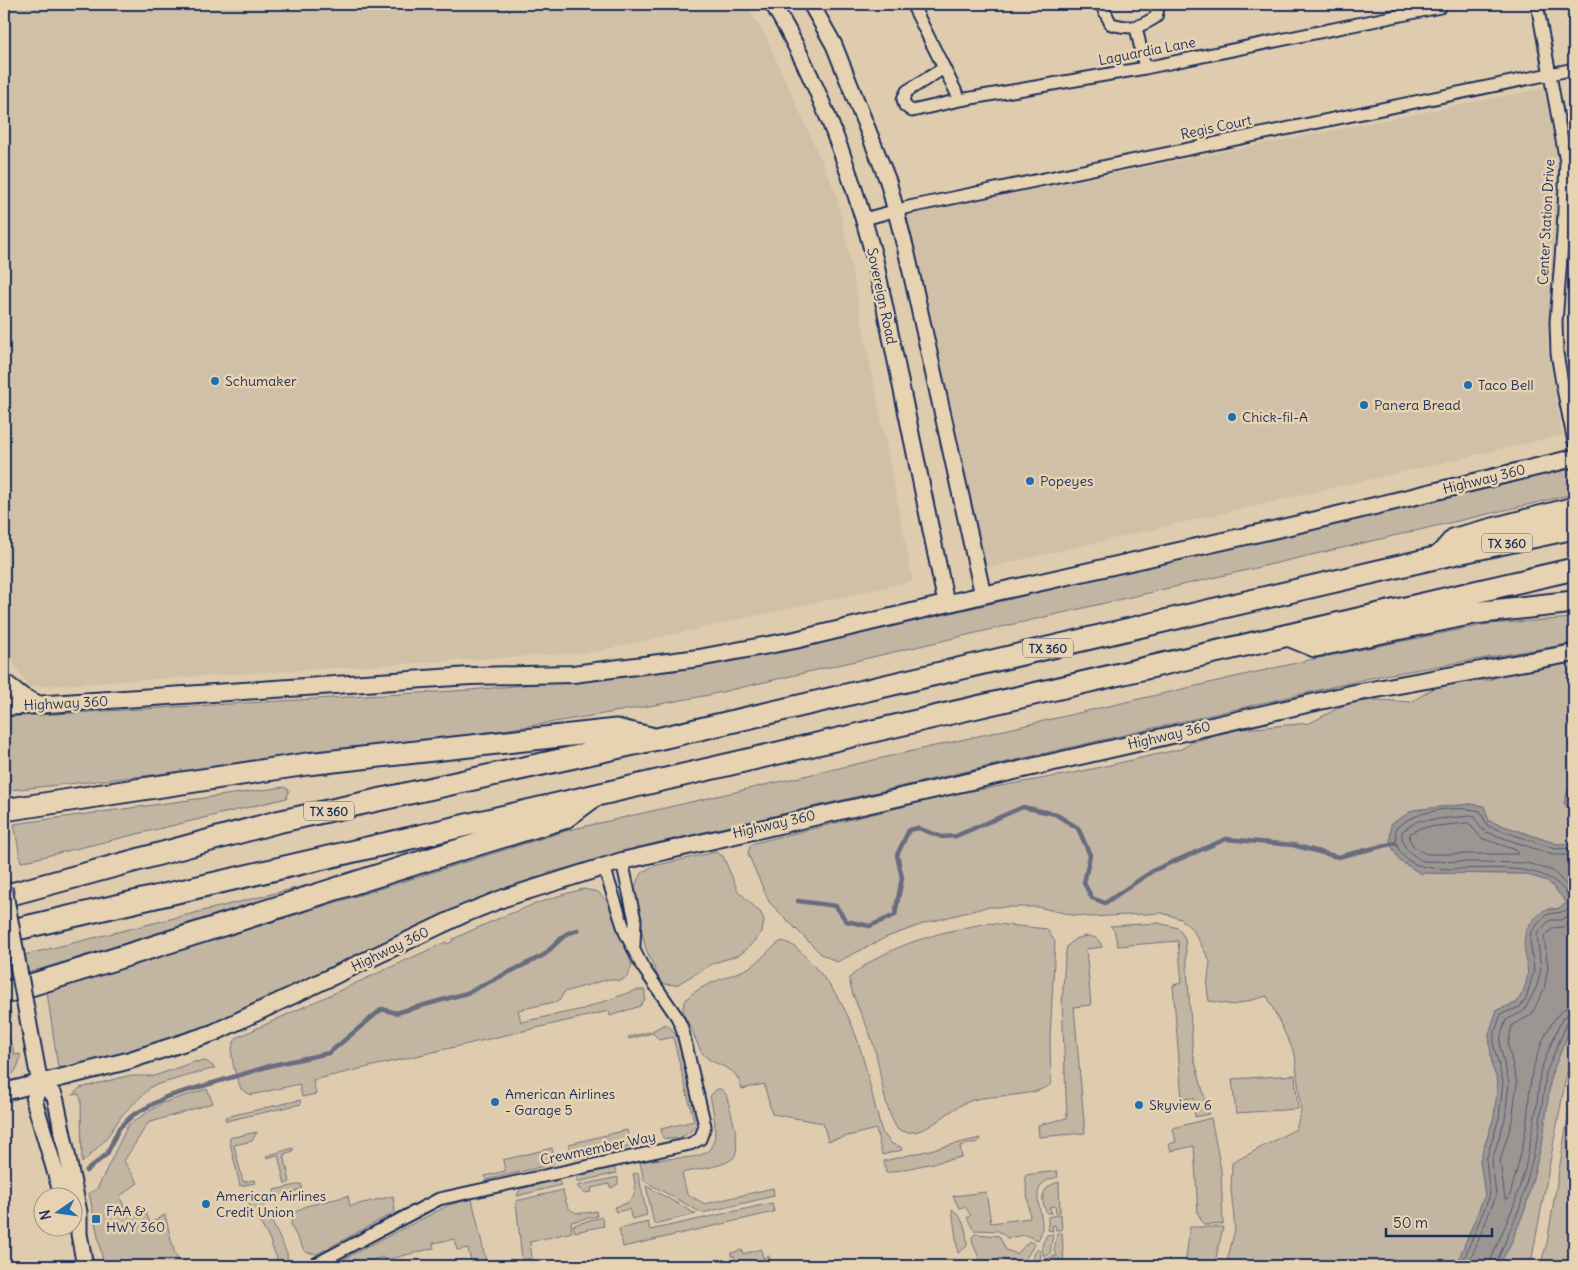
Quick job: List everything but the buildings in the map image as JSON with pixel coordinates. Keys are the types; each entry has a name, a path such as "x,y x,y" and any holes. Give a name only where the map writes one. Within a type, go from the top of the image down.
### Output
{"highway":[{"path":"1439,557 1455,539 1574,508"},
{"name":"TX 360","path":"4,896 277,822 657,739 1439,557 1574,528"},
{"path":"4,932 1574,569"},
{"path":"1288,635 1315,646 1474,613 1574,602"},
{"path":"4,810 307,764 616,730 657,739"},
{"path":"4,993 116,959 344,884 564,818 599,793"}],"main road":[{"name":"Highway 360","path":"4,707 470,676 573,674 699,658 786,642 983,595 1308,522 1574,458"},
{"name":"Highway 360","path":"4,1092 127,1061 213,1033 262,1012 464,914 539,887 622,861 1355,692 1574,653"},
{"path":"4,682 23,697 40,704"}],"street":[{"name":"Sovereign Road","path":"772,4 794,40 825,106 848,167 864,219 875,260 946,604"},
{"path":"811,4 834,44 888,181 983,595"},
{"path":"912,4 960,100"},
{"path":"1101,4 1111,24 1136,28 1156,18 1159,4"},
{"name":"Laguardia Lane","path":"944,68 907,91 903,98 905,106 912,111 960,100 1145,68 1440,7 1440,4"},
{"name":"Center Station Drive","path":"1537,4 1566,162 1556,322 1557,353 1574,442"},
{"path":"1136,28 1145,68"},
{"name":"Regis Court","path":"864,219 895,210 1574,69"},
{"name":"Crewmember Way","path":"622,861 635,920 634,948"},
{"name":"Crewmember Way","path":"312,1266 439,1199 690,1144 700,1138 705,1126 686,1040 677,1017 642,966 625,932 604,867"},
{"path":"4,888 40,1084 34,1100 60,1188"},
{"path":"40,1084 54,1095 56,1101 74,1188"},
{"path":"79,1238 86,1266"}],"shaded area":[{"path":"4,4 745,4 765,35 837,195 913,581 594,652 29,687 4,649"},
{"path":"1562,4 1574,4 1574,19 1563,10"},
{"path":"1574,82 1574,122 1569,83"},
{"path":"1544,88 1556,152 1557,199 1547,346 1562,435 986,568 905,215"},
{"path":"1574,265 1574,353 1570,326"},
{"path":"1574,468 1574,494 709,695 535,725 361,750 10,790 4,757 4,717 470,690 675,671 886,628"},
{"path":"1574,618 1574,643 1379,676 652,844 545,874 485,896 219,1021 143,1048 69,1068 58,1067 47,992 569,830 1309,660 1488,624"},
{"path":"1574,660 1574,780 1564,803 1574,815 1574,843 1557,844 1489,821 1484,807 1470,804 1413,810 1390,843 1400,861 1420,873 1525,874 1548,881 1567,903 1557,909 1550,908 1525,941 1528,973 1525,988 1516,1003 1497,1010 1489,1034 1492,1066 1498,1082 1494,1117 1480,1160 1485,1195 1456,1266 1226,1266 1235,1229 1231,1189 1232,1163 1296,1129 1301,1111 1295,1054 1267,996 1233,1005 1209,1001 1207,988 1210,961 1193,930 1181,919 1162,913 1091,917 1072,915 1038,907 987,907 926,923 887,937 837,962 821,954 769,902 748,854 750,846 754,843 955,794 1074,773 1181,749 1193,742 1230,730 1310,723 1348,703 1377,700 1411,702 1436,687 1462,681 1489,680 1500,676 1502,671"},
{"path":"284,787 289,790 287,798 21,862 14,824"},
{"path":"716,852 723,856 738,891 761,913 764,920 762,932 739,955 714,963 676,985 664,984 659,979 646,949 634,901 635,887 638,879 643,872 653,866"},
{"path":"320,882 322,887 4,985 4,960"},
{"path":"583,889 598,892 611,905 632,966 627,977 620,981 609,979 564,992 559,1001 518,1010 521,1022 583,1009 636,990 645,990 645,999 640,1006 610,1016 609,1011 313,1080 316,1094 302,1097 299,1084 251,1095 241,1089 234,1070 232,1055 234,1042 238,1037 446,942 448,944 453,939 501,918 533,905"},
{"path":"988,923 1047,929 1055,942 1050,1038 1051,1084 1035,1092 973,1100 918,1131 898,1130 888,1109 872,1040 853,994 849,978 863,967 896,948 932,936"},
{"path":"1158,923 1178,928 1185,938 1193,1054 1209,1114 1195,1117 1194,1098 1182,1099 1173,985 1182,983 1178,941 1118,946 1114,930 1110,926"},
{"path":"1086,936 1096,939 1102,947 1086,949 1091,1005 1074,1007 1085,1133 1039,1137 1038,1125 1067,1118 1062,1003 1065,958 1067,946 1075,939"},
{"path":"782,941 795,947 805,957 829,984 841,1003 859,1044 882,1132 892,1144 901,1147 902,1150 882,1155 876,1129 828,1141 823,1123 772,1114 764,1084 742,1089 733,1072 713,1062 701,1052 683,1013 685,1000 700,989 751,966"},
{"path":"10,1009 11,1017 4,1021 4,1011"},
{"path":"1574,1020 1574,1055 1567,1072 1531,1263 1528,1266 1498,1266 1509,1248 1525,1209 1543,1138 1551,1075"},
{"path":"4,1021 15,1055 20,1054 20,1058 16,1070 4,1081"},
{"path":"665,1024 672,1029 683,1051 698,1116 697,1122 691,1131 681,1137 669,1139 663,1138 661,1129 694,1121 673,1037 659,1040 653,1033 629,1039 628,1037 650,1032"},
{"path":"206,1061 215,1068 152,1086 123,1114 105,1140 82,1163 81,1100 79,1094 72,1095 80,1088 127,1076 154,1076 194,1062"},
{"path":"1295,1075 1298,1109 1236,1113 1232,1079"},
{"path":"1574,1080 1574,1266 1540,1266 1547,1243"},
{"path":"207,1089 213,1103 148,1123 124,1161 138,1183 120,1196 125,1210 131,1213 139,1209 146,1213 150,1223 165,1215 174,1251 181,1266 104,1266 89,1193 97,1189 128,1125 162,1103"},
{"path":"717,1089 721,1089 726,1094 735,1129 737,1148 735,1155 731,1160 720,1165 682,1173 687,1194 705,1204 773,1188 774,1196 702,1213 644,1181 640,1162 691,1157 702,1154 710,1148 714,1137 714,1121 710,1096"},
{"path":"300,1100 301,1104 226,1121 225,1117"},
{"path":"43,1107 49,1107 62,1167 59,1168"},
{"path":"1211,1118 1221,1170 1223,1224 1204,1225 1198,1214 1194,1146 1171,1151 1169,1144 1176,1142 1173,1128"},
{"path":"627,1130 630,1147 576,1159 572,1157 569,1144"},
{"path":"257,1132 252,1141 234,1145 243,1182 254,1180 255,1183 240,1186 229,1138"},
{"path":"980,1138 978,1142 960,1146 962,1157 886,1173 884,1161"},
{"path":"293,1148 293,1151 284,1154 290,1182 285,1184 278,1155 267,1158 266,1156"},
{"path":"552,1148 555,1159 553,1164 486,1180 485,1176 505,1171 503,1160"},
{"path":"612,1168 617,1173 577,1182 577,1177 580,1175"},
{"path":"1057,1171 1058,1177 1046,1181 1040,1187 1038,1195 1042,1231 1038,1240 1025,1235 1007,1238 999,1231 974,1230 967,1218 971,1215 965,1207 959,1208 953,1196 986,1192 991,1223 1030,1218 1025,1175"},
{"path":"638,1173 647,1215 632,1219 629,1209 616,1212 614,1207 631,1200 635,1192 633,1174"},
{"path":"618,1177 618,1184 611,1188 609,1184 591,1188 592,1192 583,1193 577,1186"},
{"path":"558,1180 561,1185 517,1196 520,1189"},
{"path":"1059,1182 1060,1212 1056,1213 1055,1206 1049,1207 1052,1213 1047,1213 1043,1203 1044,1194 1049,1187"},
{"path":"301,1184 302,1188 280,1199 276,1198 274,1190"},
{"path":"646,1186 696,1214 654,1224"},
{"path":"563,1190 567,1204 572,1211 582,1213 596,1211 597,1216 571,1222 572,1232 530,1242 532,1258 522,1260 516,1201"},
{"path":"258,1194 287,1253 288,1266 280,1266 269,1238 245,1197"},
{"path":"348,1196 350,1206 393,1196 395,1212 317,1254 305,1252 291,1226 292,1214 306,1206"},
{"path":"472,1199 487,1266 472,1266 468,1248 457,1250 454,1239 433,1243 434,1248 385,1260 383,1257 347,1266 330,1266 449,1205"},
{"path":"772,1203 774,1212 623,1247 619,1229 648,1222 650,1230"},
{"path":"952,1209 962,1221 966,1235 967,1246 958,1253"},
{"path":"1061,1214 1062,1230 1056,1230 1055,1225 1052,1226 1053,1231 1048,1230 1048,1217"},
{"path":"602,1217 604,1226 575,1232 573,1225"},
{"path":"1190,1227 1223,1227 1214,1266 1185,1266"},
{"path":"1057,1233 1062,1233 1064,1266 1060,1265 1059,1259 1054,1252"},
{"path":"975,1234 999,1236 1006,1250 1017,1254 1029,1241 1035,1244 1021,1266 1000,1258 990,1266 981,1266 972,1241 972,1237"},
{"path":"1053,1234 1050,1254 1045,1256 1043,1255 1042,1245 1047,1235"},
{"path":"761,1249 763,1258 769,1256 771,1266 737,1266 734,1256 731,1256 731,1253 742,1250 743,1254"},
{"path":"1036,1250 1039,1250 1041,1256 1037,1266 1030,1266"},
{"path":"1055,1256 1057,1264 1054,1266 1040,1266 1044,1259"}],"water":[{"path":"1574,780 1574,815 1564,803 1569,787"},
{"path":"1470,804 1484,806 1489,821 1557,844 1574,843 1574,1020 1551,1075 1543,1138 1525,1209 1509,1248 1498,1266 1456,1266 1485,1195 1480,1160 1494,1117 1498,1082 1492,1066 1489,1034 1497,1010 1516,1003 1527,982 1528,973 1524,940 1527,928 1544,910 1557,909 1567,903 1548,881 1525,874 1420,873 1400,861 1390,843 1391,824 1413,810"}],"waterway":[{"path":"798,901 836,906 846,921 870,926 895,915 902,878 897,855 909,830 918,828 942,837 956,836 1023,807 1055,814 1078,828 1090,855 1084,883 1092,898 1105,903 1154,870 1226,839 1293,845 1338,857 1395,843"},
{"path":"86,1171 107,1154 119,1128 133,1115 166,1097 273,1065 329,1053 382,1009 396,1013 467,993 544,955 566,934 578,930"}],"place":[{"name":"Schumaker","path":"215,381"},
{"name":"Taco Bell","path":"1468,385"},
{"name":"Panera Bread","path":"1364,405"},
{"name":"Chick-fil-A","path":"1232,417"},
{"name":"Popeyes","path":"1030,481"},
{"name":"American Airlines - Garage 5","path":"495,1102"},
{"name":"Skyview 6","path":"1139,1105"},
{"name":"American Airlines Credit Union","path":"206,1204"},
{"name":"FAA & HWY 360","path":"96,1219"}]}
